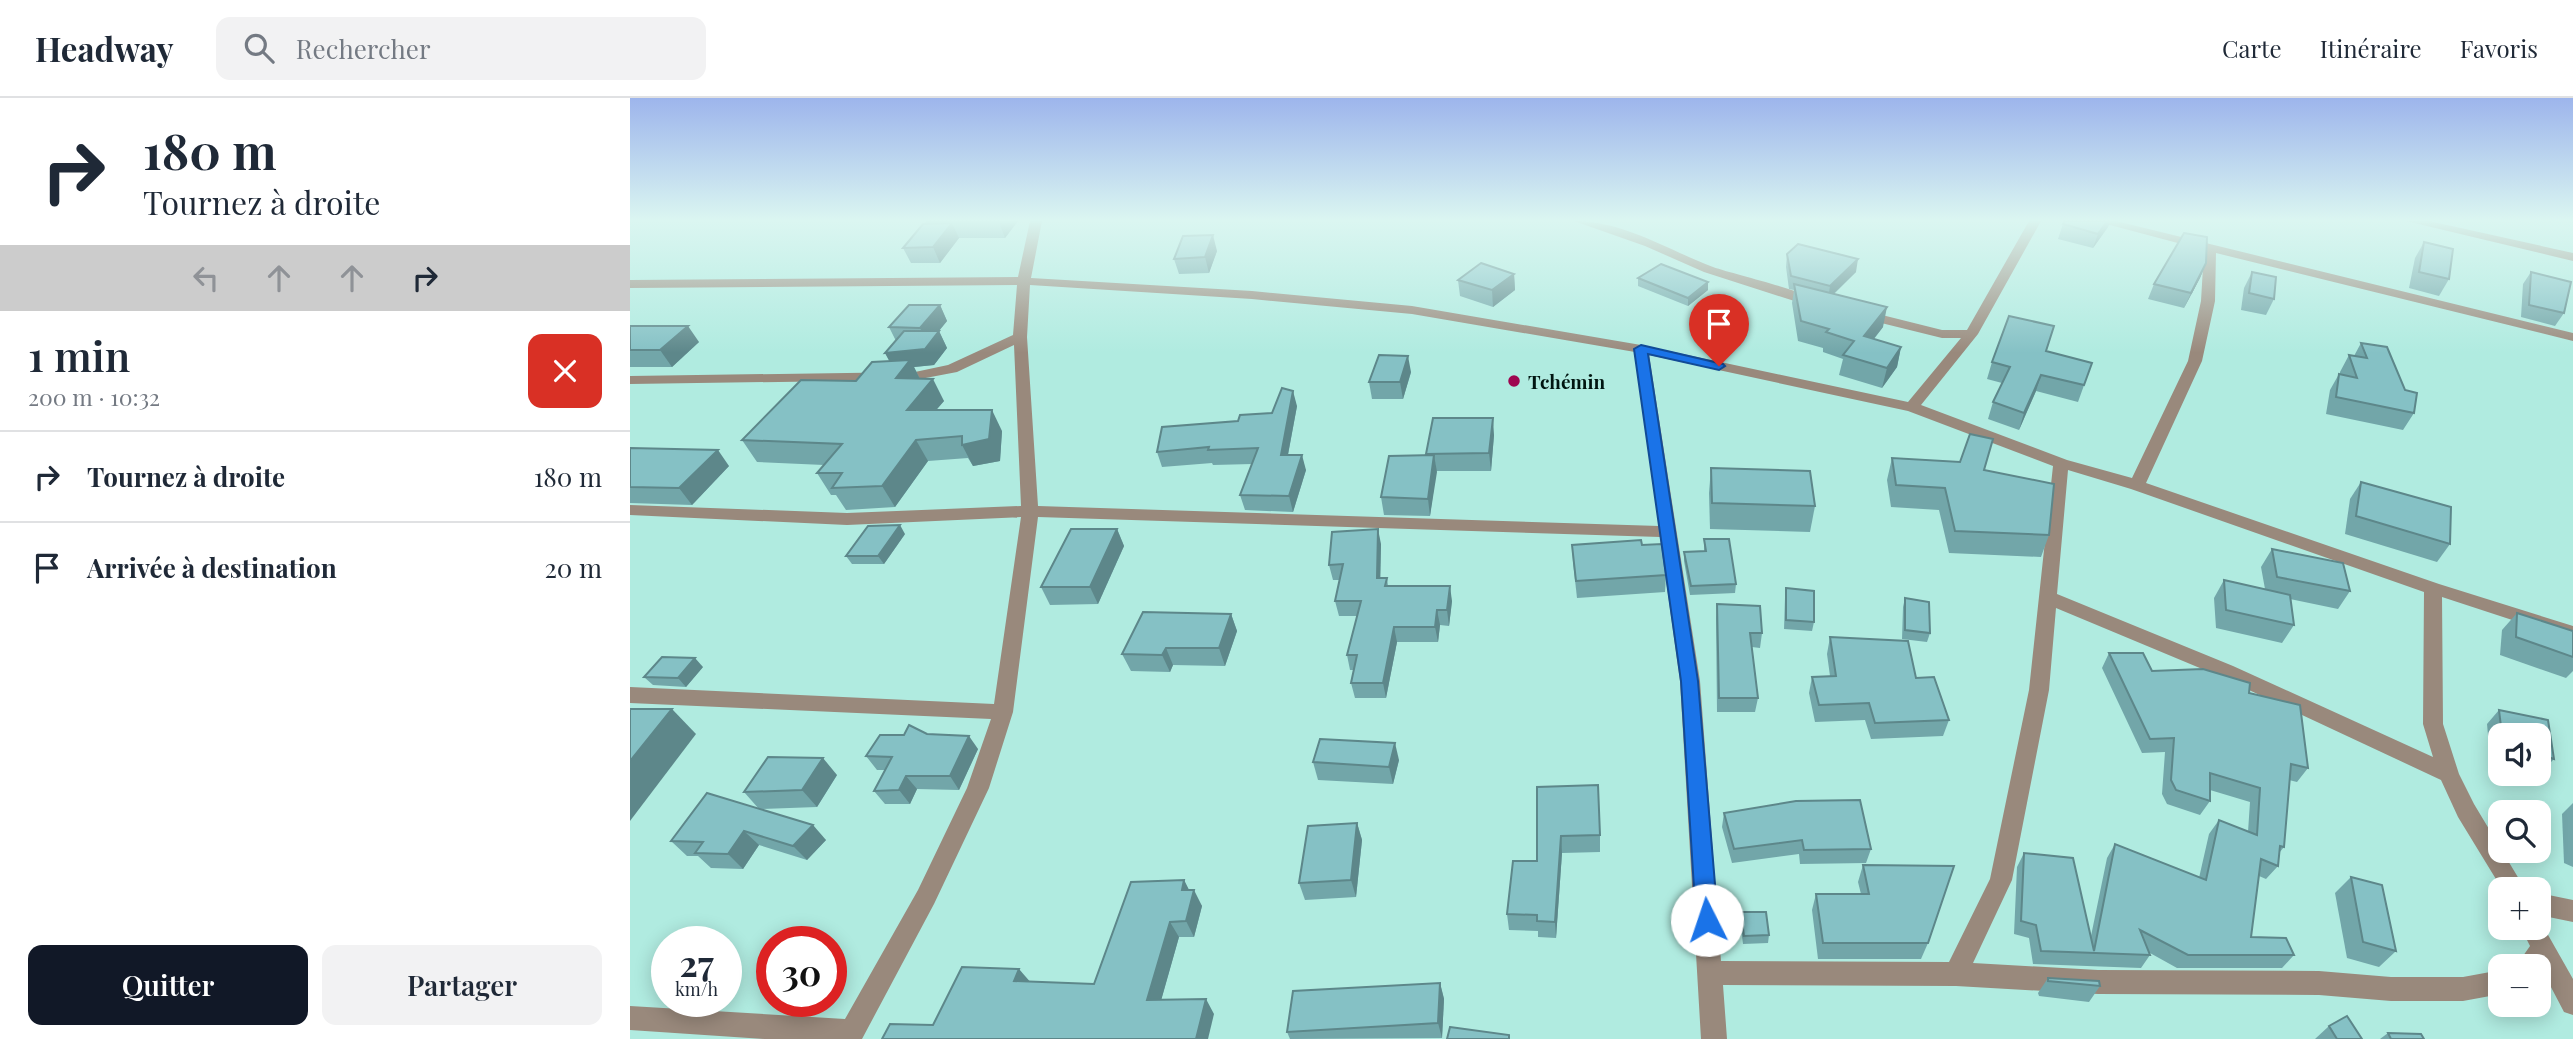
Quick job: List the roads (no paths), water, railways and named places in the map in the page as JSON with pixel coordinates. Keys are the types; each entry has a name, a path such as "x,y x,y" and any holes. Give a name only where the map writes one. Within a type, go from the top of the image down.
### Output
{"street":[{"path":"630,1018 850,1035 926,897 978,788 1003,712 1031,511 1020,337 1027,265"},
{"path":"1700,265 1830,307"},
{"path":"1912,407 1971,334 2010,265"},
{"path":"2137,485 2195,361 2208,301 2209,265"},
{"path":"2272,265 2573,337"},
{"path":"630,284 1024,281 1252,295 1412,310 1641,349 1912,407 2061,463 2137,485 2433,588 2573,633"},
{"path":"1854,312 1942,334 1971,334"},
{"path":"630,380 915,376 952,369 1020,337"},
{"path":"1641,349 1690,681 1714,1039"},
{"path":"1956,974 2001,880 2039,690 2061,463"},
{"path":"630,510 847,519 1031,511 1667,532"},
{"path":"2433,588 2433,724 2449,774 2466,810 2507,877"},
{"path":"2050,598 2226,671 2449,774"},
{"path":"630,695 1003,712"},
{"path":"2551,906 2573,911"},
{"path":"2535,947 2573,1003"},
{"path":"1711,973 1956,974 2098,982 2319,983 2391,989 2463,989 2488,984"}],"place":[{"name":"Tchémin","path":"1514,381"}]}
